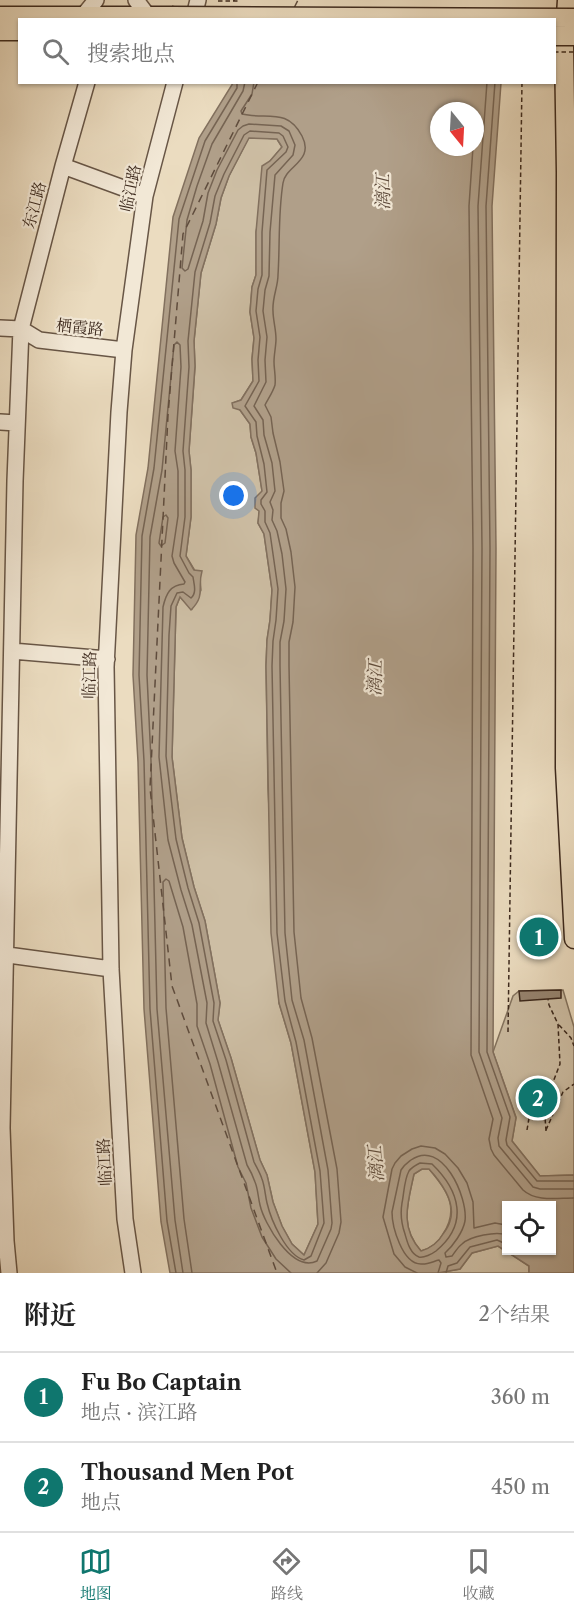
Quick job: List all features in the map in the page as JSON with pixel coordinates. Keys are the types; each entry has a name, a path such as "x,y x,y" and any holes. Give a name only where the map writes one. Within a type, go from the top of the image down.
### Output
{"main road":[{"path":"567,0 564,46 570,167 569,768 574,939"},
{"path":"0,16 574,18"},
{"path":"0,31 18,31"},
{"path":"556,36 574,36"}],"street":[{"path":"83,15 96,0"},
{"path":"136,0 148,16"},
{"path":"194,18 198,0"},
{"name":"东江路","path":"9,1273 2,1128 2,954 17,423 22,325 86,84"},
{"name":"临江路","path":"133,1273 125,1219 111,969 107,659 124,350 145,195 174,84"},
{"path":"63,166 145,195"},
{"name":"栖霞路","path":"0,321 22,325 39,340 124,350"},
{"name":"栖霞路","path":"0,328 22,325"},
{"path":"0,422 17,423"},
{"path":"12,651 107,659"},
{"path":"2,954 111,969"}],"path":[{"path":"556,52 574,52"},
{"path":"508,1032 522,84"},
{"path":"548,999 558,1024 571,1038 574,1046"},
{"path":"558,1024 560,1064 550,1090 545,1117 546,1131 563,1092 574,1084"},
{"path":"527,1130 531,1112 548,1101"}],"shaded area":[{"path":"249,137 277,139 282,147 270,161 256,232 256,275 252,287 250,312 254,338 253,381 241,400 233,403 250,424 262,491 258,523 264,534 272,590 266,666 268,789 279,1003 291,1043 315,1172 318,1224 304,1255 292,1244 273,1202 267,1175 260,1160 218,1020 220,1003 205,921 182,838 172,757 176,607 180,597 192,609 201,590 200,579 186,556 191,517 189,451 195,367 194,341 201,273 216,224 221,198 229,176"},
{"path":"563,990 574,1027 574,1175 540,1176 512,1141 516,1117 493,1052 513,996 519,991"},
{"path":"422,1169 429,1169 446,1192 451,1216 441,1237 434,1245 421,1251 410,1232 407,1214 414,1174"},
{"path":"498,1246 502,1249 502,1255 512,1255 529,1266 529,1273 438,1273 460,1269 472,1253"}],"water":[{"name":"漓江","path":"232,84 501,84 492,206 496,548 493,1052 516,1118 512,1141 540,1176 574,1175 574,1273 529,1273 529,1266 512,1255 556,1255 556,1201 502,1201 502,1249 498,1246 472,1253 460,1269 438,1273 170,1273 161,1222 144,1009 138,762 133,675 136,535 148,468 173,217 199,138","holes":["249,138 277,139 282,147 270,161 262,166 256,232 256,275 252,287 250,312 254,338 253,381 241,400 232,403 233,408 240,410 250,424 262,491 255,498 255,508 259,511 258,523 264,534 272,590 266,666 271,933 279,1003 291,1043 315,1172 318,1224 304,1255 292,1244 273,1202 267,1175 260,1160 218,1020 220,1003 205,921 182,838 172,757 176,607 180,597 191,610 196,605 200,596 202,571 194,570 186,556 191,517 189,451 195,366 194,341 201,273 216,224 221,198 229,176","422,1169 429,1169 449,1200 451,1214 450,1223 441,1237 434,1245 421,1251 410,1233 407,1214 414,1174"]}],"pier":[{"path":"253,0 516,0 513,18 249,18"}],"building":[{"path":"561,990 561,998 520,1001 519,991"}],"ferry route":[{"path":"294,8 298,0"},
{"path":"257,84 183,234 168,415 150,788 172,986 277,1273"}],"place":[{"name":"Fu Bo Captain","path":"539,937"},
{"name":"Thousand Men Pot","path":"538,1098"}]}
